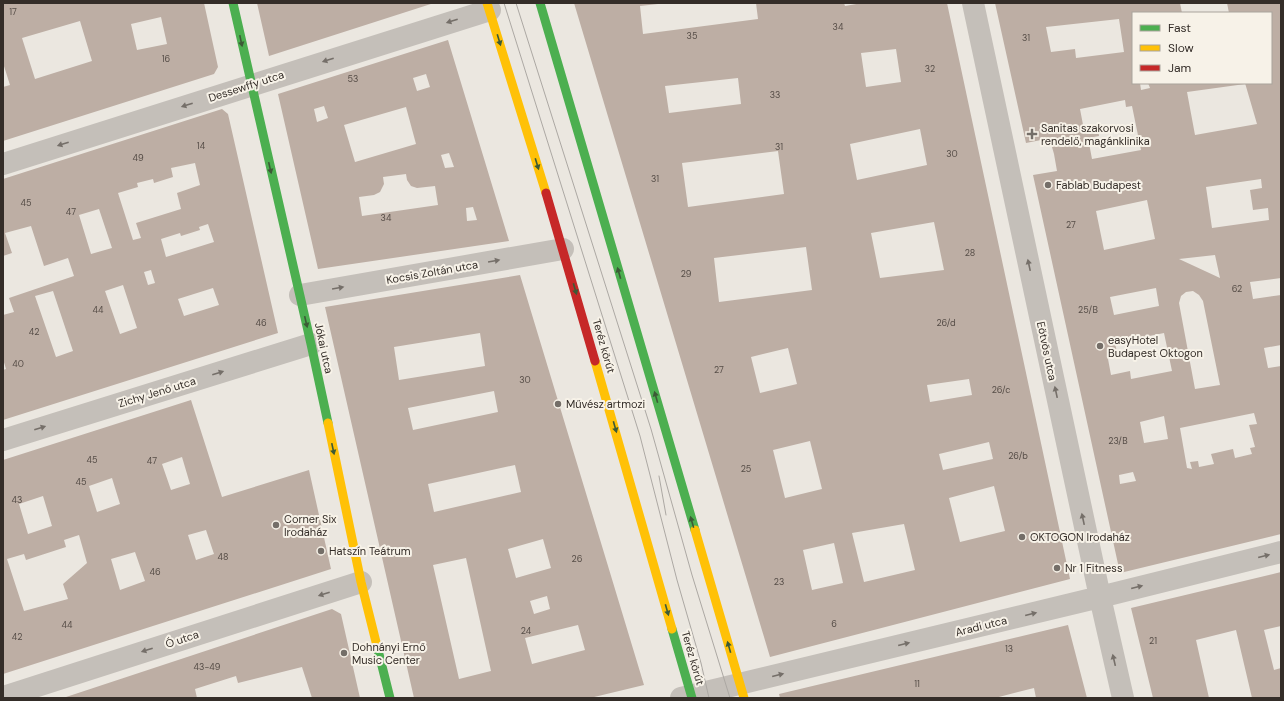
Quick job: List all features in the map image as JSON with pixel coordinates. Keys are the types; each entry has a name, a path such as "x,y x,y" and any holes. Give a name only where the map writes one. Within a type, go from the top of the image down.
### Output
{"main road":[{"name":"Jókai utca","path":"232,3 311,344 361,582 390,698"},
{"path":"540,3 742,691"},
{"name":"Teréz körút","path":"489,6 564,249 688,697"}],"street":[{"name":"Eötvös utca","path":"973,3 1123,698"},
{"name":"Dessewffy utca","path":"3,164 251,85 489,6"},
{"name":"Kocsis Zoltán utca","path":"300,295 564,249"},
{"name":"Zichy Jenő utca","path":"3,440 311,344"},
{"name":"Aradi utca","path":"688,697 742,691 1100,597 1281,552"},
{"name":"Ó utca","path":"3,697 361,582"}],"building":[{"path":"3,3 204,3 218,67 214,74 3,141 3,87 10,85 3,63","holes":["161,17 167,44 137,50 131,24","80,21 92,61 35,79 22,38"]},
{"path":"257,3 434,3 269,56"},
{"path":"574,3 658,3 640,6 643,34 758,19 756,3 844,3 845,6 862,3 947,3 1070,579 770,657","holes":["896,49 901,82 866,87 861,53","738,78 741,104 669,113 665,86","920,129 927,165 857,180 850,144","778,151 784,194 688,207 682,163","934,222 944,270 880,278 871,233","806,247 812,290 719,302 714,258","788,348 797,384 760,393 751,357","969,379 972,395 930,402 927,385","810,441 822,489 785,498 773,450","989,442 993,459 943,470 939,454","994,486 1005,531 960,542 949,498","904,524 915,570 864,582 852,533","834,543 843,583 812,590 803,550"]},
{"path":"995,3 1180,3 1182,12 1132,12 1132,84 1140,84 1141,90 1150,88 1148,84 1245,84 1187,92 1195,135 1257,124 1245,84 1272,84 1272,12 1229,12 1227,3 1281,3 1281,278 1250,282 1253,299 1281,295 1281,345 1264,348 1268,368 1281,366 1281,534 1120,573 1033,175 1057,171 1052,147 1045,141 1041,140 1026,143","holes":["1119,19 1124,52 1076,58 1075,49 1051,52 1046,27","1125,100 1126,107 1132,106 1141,150 1092,159 1088,138 1099,136 1098,128 1084,130 1080,109","1261,179 1262,188 1250,190 1253,210 1268,208 1269,220 1212,228 1206,187","1147,200 1155,239 1104,250 1096,211","1215,255 1220,278 1179,259","1156,288 1159,306 1114,315 1110,297","1193,291 1199,295 1203,301 1220,385 1195,389 1179,303 1181,296 1186,292","1164,333 1172,371 1131,379 1130,371 1111,375 1108,359 1118,357 1115,343","1254,413 1257,424 1249,425 1255,447 1250,448 1252,454 1235,458 1233,449 1211,454 1214,464 1199,467 1198,461 1190,462 1192,469 1187,468 1180,428","1164,416 1168,439 1144,443 1140,422","1133,472 1136,481 1120,484 1119,475"]},
{"path":"448,40 509,241 318,269 278,94","holes":["426,74 430,87 417,91 413,78","324,106 328,118 317,122 314,109","406,107 416,144 355,162 344,125","449,153 454,167 445,168 441,155","406,174 407,180 411,186 417,188 435,186 438,205 362,216 359,197 374,195 380,192 384,184 383,177","473,207 477,220 467,221 466,208"]},
{"path":"222,109 228,114 278,333 3,420 3,370 6,369 3,359 3,315 14,312 9,298 74,276 68,258 44,266 31,226 5,233 12,253 3,256 3,179","holes":["195,163 200,185 177,193 181,209 136,223 141,238 133,240 118,193 138,187 137,183 153,179 154,183 173,177 171,168","99,209 112,248 91,254 79,215","208,224 214,242 166,257 161,239 180,233 181,236 200,230 199,227","151,270 155,283 148,285 144,272","123,285 137,328 120,334 105,291","213,288 219,305 184,316 178,299","53,291 73,351 56,357 35,296"]},
{"path":"520,275 644,685 590,698 414,698 325,307","holes":["480,333 485,366 399,380 394,347","494,391 498,412 413,430 408,408","515,465 521,492 434,512 428,484","543,539 551,568 516,578 508,549","466,558 491,671 459,679 433,565","547,596 550,609 534,614 530,601","578,625 585,650 532,664 525,638"]},
{"path":"191,400 222,497 309,470 331,569 3,674 3,460","holes":["182,457 190,484 171,490 162,464","112,478 120,504 97,512 89,486","43,496 52,526 28,534 19,504","206,530 214,554 196,560 188,535","79,535 87,563 63,584 68,599 24,611 7,559 24,554 26,560 66,547 64,540","135,552 145,581 120,590 111,559"]},
{"path":"1281,572 1281,626 1264,630 1274,670 1281,668 1281,698 1252,698 1236,630 1196,640 1209,698 1153,698 1131,608"},
{"path":"332,609 341,614 360,698 312,698 302,667 238,683 236,676 195,689 197,698 63,698"},
{"path":"1068,625 1087,698 1036,698 1034,688 995,698 780,698 779,694"}],"tram line":[{"path":"504,3 640,436 709,698"},
{"path":"516,3 651,429 692,575 730,698"},
{"path":"659,476 666,515"}],"traffic: fast":[{"path":"233,3 328,423"},
{"path":"540,3 695,530"},
{"path":"672,629 692,698"},
{"path":"377,646 390,698"}],"traffic: slow":[{"path":"487,3 546,193"},
{"path":"595,361 672,629"},
{"path":"328,423 361,582 377,646"},
{"path":"695,530 744,698"}],"traffic: jam":[{"path":"546,193 595,361"}],"place":[{"name":"Sanitas szakorvosi rendelő, magánklinika","path":"1032,134"},
{"name":"Fablab Budapest","path":"1048,185"},
{"name":"easyHotel Budapest Oktogon","path":"1100,346"},
{"name":"Művész artmozi","path":"558,404"},
{"name":"Corner Six Irodaház","path":"276,525"},
{"name":"OKTOGON Irodaház","path":"1022,537"},
{"name":"Hatszín Teátrum","path":"321,551"},
{"name":"Nr 1 Fitness","path":"1057,568"},
{"name":"Dohnányi Ernő Music Center","path":"344,653"}]}
